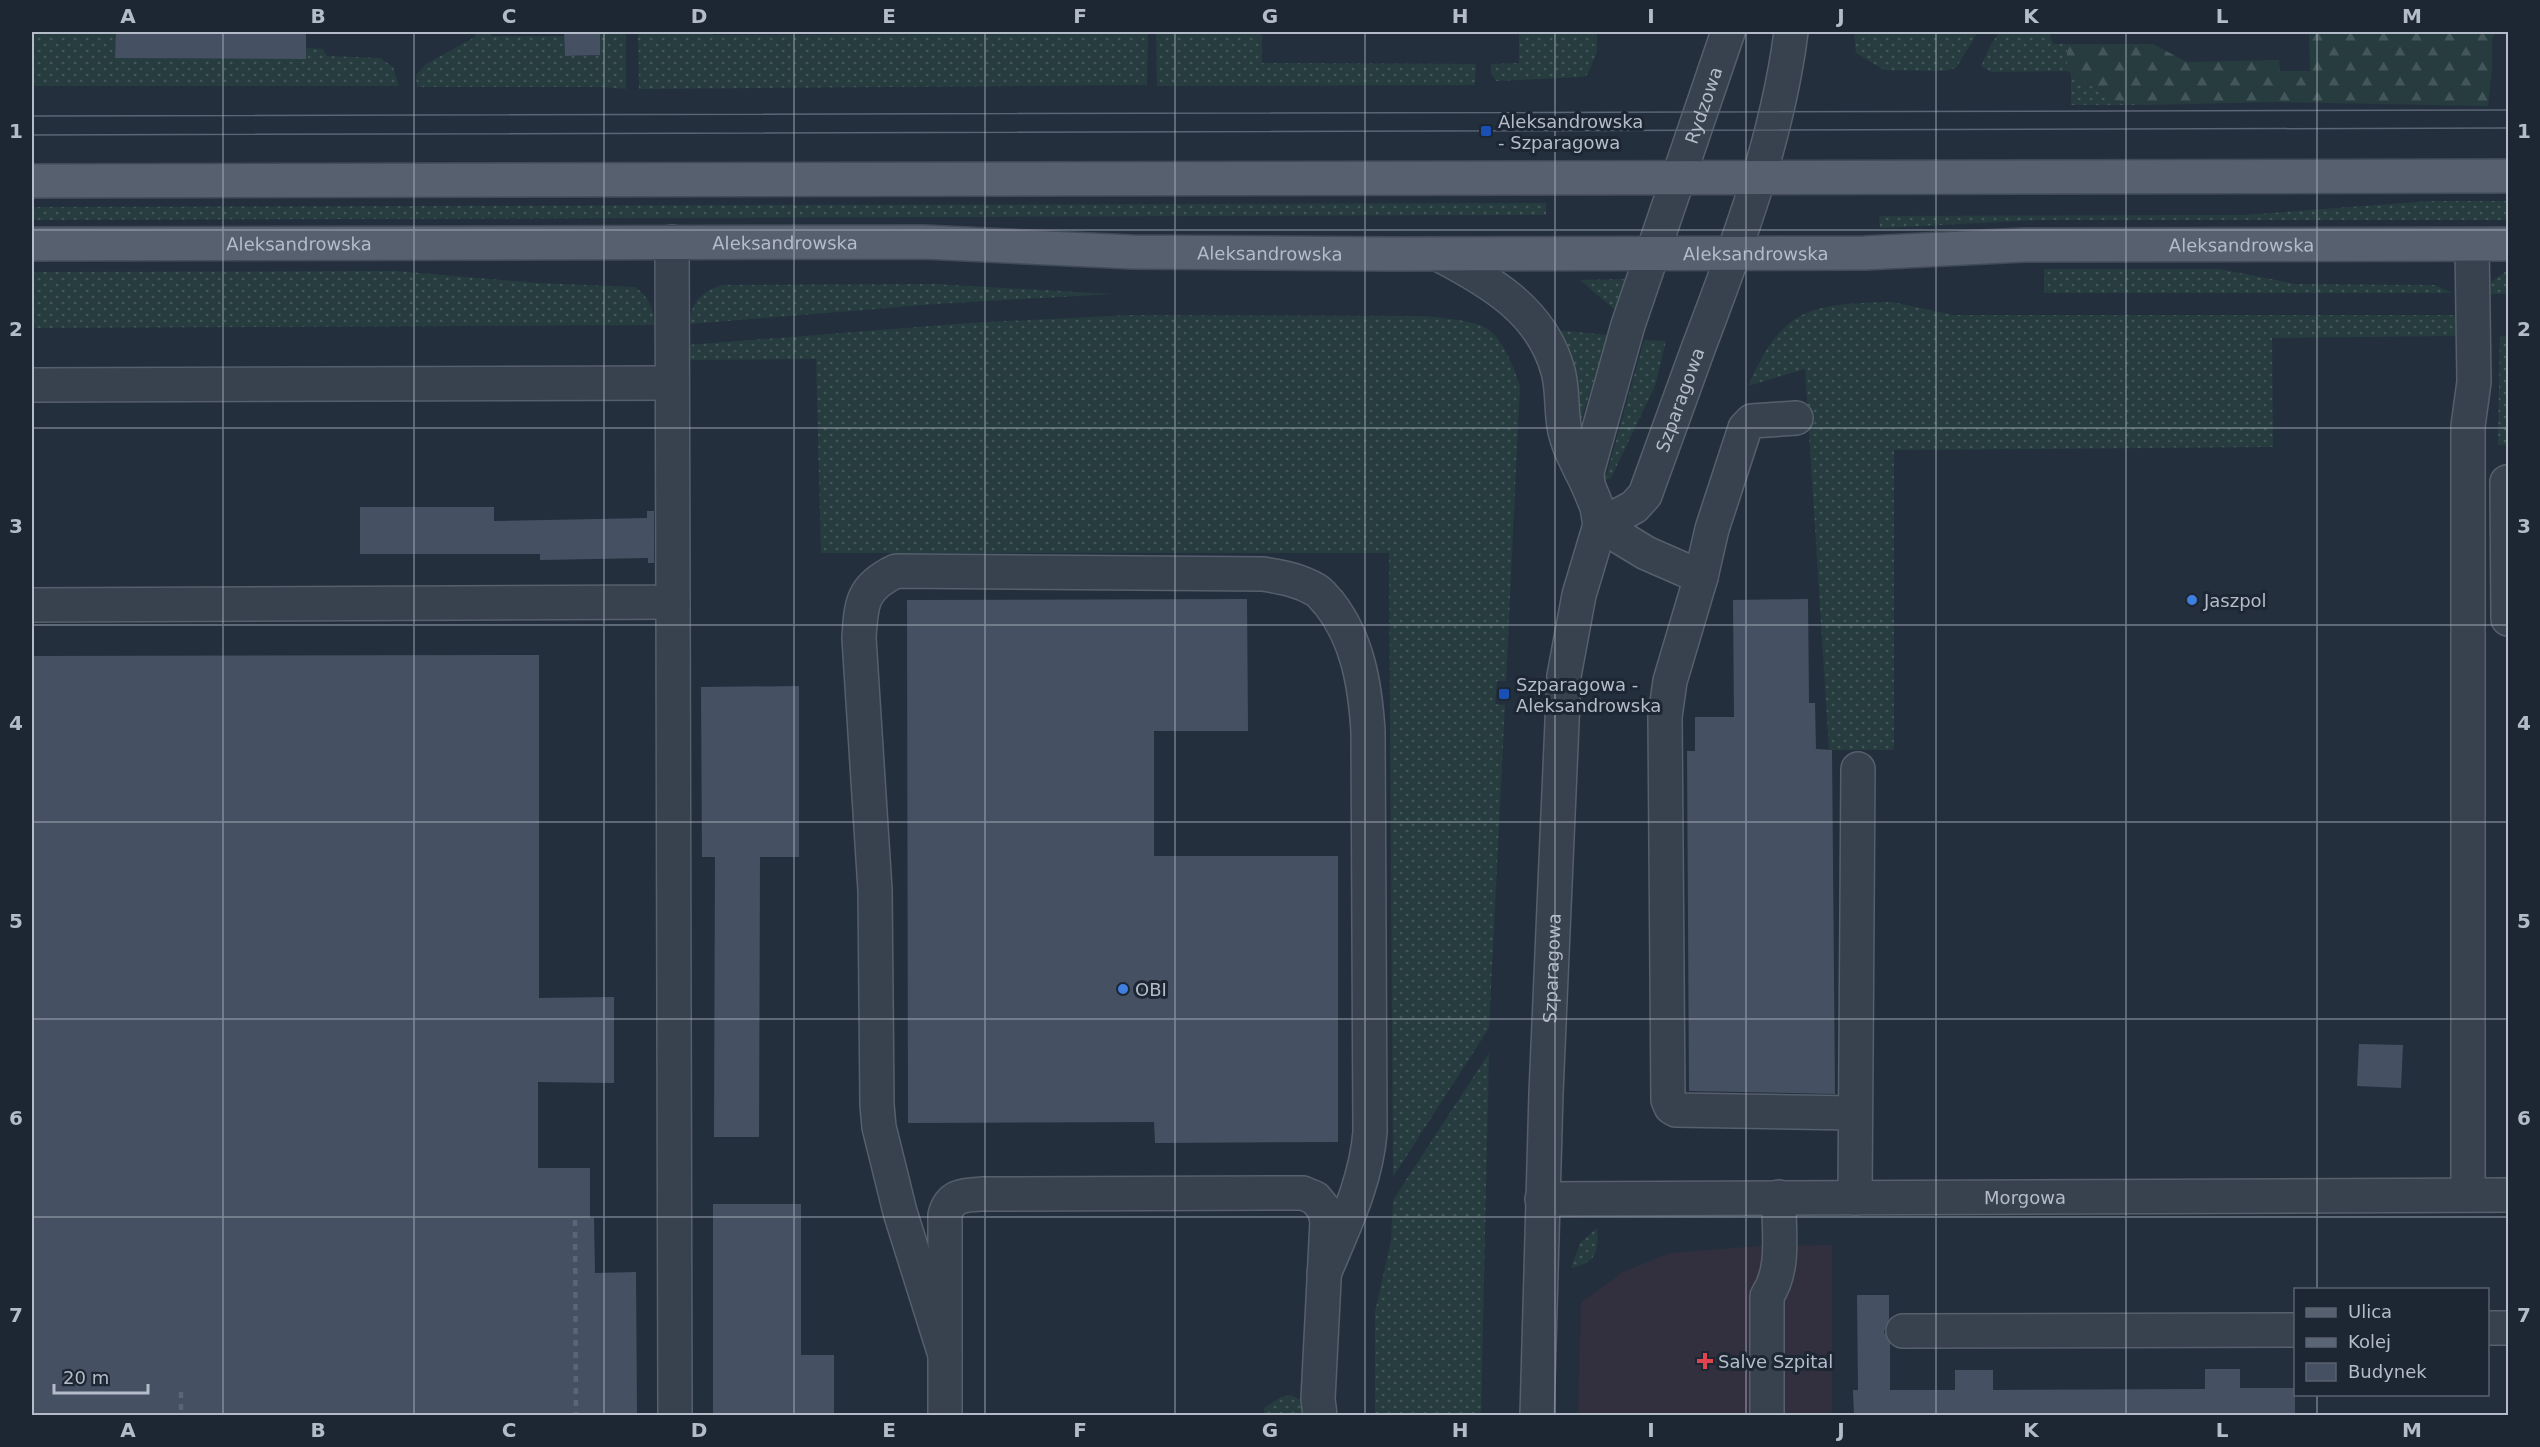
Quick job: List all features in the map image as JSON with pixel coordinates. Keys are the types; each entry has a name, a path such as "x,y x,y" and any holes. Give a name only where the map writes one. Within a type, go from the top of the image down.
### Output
{"main road":[{"path":"32,181 2508,176"},
{"name":"Aleksandrowska","path":"32,244 974,243 1132,252 1438,254 1865,253 2024,244 2508,244"}],"street":[{"name":"Rydzowa","path":"1651,253 1712,86 1728,32"},
{"path":"1759,178 1777,111 1791,32"},
{"name":"Szparagowa","path":"1537,1416 1542,1199 1564,676 1577,605 1600,525 1634,507 1645,495 1734,254 1759,178"},
{"path":"672,242 675,1416"},
{"path":"2468,1195 2468,426 2474,382 2472,244"},
{"path":"1588,485 1587,472 1626,332 1651,253"},
{"path":"1438,254 1494,285 1514,301 1536,325 1554,357 1559,374 1567,441 1597,507 1600,525 1646,553 1701,577"},
{"path":"32,385 672,383"},
{"path":"1796,418 1752,422 1745,428 1712,529 1701,577 1670,681 1665,717 1668,1101 1676,1110 1855,1113"},
{"path":"2507,482 2508,619"},
{"path":"945,1355 900,1212 883,1145 877,1105 875,890 859,638 860,614 866,594 878,580 896,571 1263,574 1292,578 1319,591 1336,613 1348,634 1359,665 1366,698 1370,1132 1368,1155 1362,1179 1324,1274"},
{"path":"32,605 673,602"},
{"path":"1856,1198 1858,769"},
{"path":"945,1416 945,1215 947,1206 953,1199 963,1195 1303,1193 1315,1198 1324,1209 1326,1221 1318,1400 1320,1416"},
{"name":"Morgowa","path":"1542,1199 2508,1195"},
{"path":"1767,1416 1767,1296 1775,1284 1779,1265 1779,1197"},
{"path":"2489,1328 2508,1328"},
{"path":"1903,1331 2294,1329"}],"shaded area":[{"name":"Salve Szpital","path":"1832,1245 1832,1415 1578,1416 1581,1302 1623,1272 1670,1253 1759,1246"}],"green space":[{"path":"32,32 116,32 116,58 305,59 306,48 323,49 327,56 380,58 393,67 399,86 32,86"},
{"path":"476,32 490,32 491,36 564,36 565,56 600,55 600,32 626,32 626,89 417,87 416,75 426,64 475,37"},
{"path":"638,32 712,32 713,35 1148,34 1147,85 639,89"},
{"path":"1262,32 1262,63 1476,64 1475,85 1157,86 1156,33"},
{"path":"1519,32 1597,33 1597,52 1584,77 1496,81 1491,73 1491,64 1519,63"},
{"path":"1854,32 1978,32 1956,68 1944,71 1884,70 1856,53"},
{"path":"2000,32 2049,32 2053,44 2067,44 2067,71 1992,72 1981,66 1991,44"},
{"path":"2309,32 2495,32 2492,39 2488,106 2277,102 2143,105 2115,100 2067,71 2067,44 2153,44 2187,62 2279,60 2280,71 2310,71"},
{"path":"2071,73 2115,100 2143,105 2071,105"},
{"path":"2431,201 2508,201 2508,220 2040,220 1880,228 1879,216 2244,215"},
{"path":"1546,203 1546,215 32,220 32,207"},
{"path":"2044,269 2220,269 2295,284 2435,285 2452,293 2044,293"},
{"path":"397,271 537,283 635,287 650,303 654,325 32,328 32,272"},
{"path":"2508,272 2508,294 2487,294 2491,282"},
{"path":"1626,279 1615,310 1580,280"},
{"path":"935,284 1113,294 936,304 690,324 692,310 698,299 722,285"},
{"path":"1892,302 1953,315 2459,315 2459,336 2272,338 2273,447 1894,450 1894,750 1829,750 1805,369 1748,386 1774,339 1788,325 1803,315 1820,308 1840,305"},
{"path":"1128,315 1426,316 1462,321 1482,326 1495,336 1506,352 1520,385 1506,681 1497,681 1495,704 1505,705 1489,1028 1393,1177 1389,553 821,553 816,359 689,360 687,345 969,323"},
{"path":"1557,330 1608,335 1576,437"},
{"path":"2500,336 2508,336 2508,445 2498,445"},
{"path":"1644,340 1666,341 1655,386 1611,478 1605,480"},
{"path":"1489,1053 1481,1415 1375,1415 1375,1312 1391,1241 1393,1200"},
{"path":"1597,1228 1594,1255 1586,1263 1571,1268 1580,1243"},
{"path":"1291,1395 1304,1404 1301,1415 1264,1416 1264,1408 1281,1397"}],"building":[{"path":"116,32 306,32 306,59 115,58"},
{"path":"564,32 600,32 600,55 565,56"},
{"path":"360,507 494,507 494,521 647,518 647,511 654,511 654,563 648,563 648,558 540,560 540,554 360,554"},
{"name":"OBI","path":"1247,599 1248,731 1154,731 1154,856 1338,856 1338,1142 1155,1143 1154,1122 908,1123 907,600"},
{"path":"1808,599 1809,703 1815,703 1816,749 1832,750 1835,1094 1689,1091 1687,751 1695,751 1695,717 1734,717 1733,600"},
{"path":"539,655 539,998 614,997 614,1083 538,1082 538,1168 590,1168 590,1218 594,1218 595,1273 636,1272 637,1416 32,1416 32,656"},
{"path":"799,686 799,857 760,857 759,1137 714,1137 715,857 702,857 701,687"},
{"path":"2359,1044 2403,1045 2401,1088 2357,1086"},
{"path":"713,1204 801,1204 801,1355 834,1355 834,1416 713,1416"},
{"path":"1857,1295 1889,1295 1889,1319 1884,1332 1890,1343 1890,1390 1955,1390 1955,1370 1993,1370 1993,1390 2205,1389 2205,1369 2240,1369 2240,1388 2294,1388 2295,1416 1854,1416 1853,1390 1858,1390"}],"tram line":[{"path":"32,116 2508,110"},
{"path":"32,135 2508,128"}],"railway":[{"path":"575,1220 576,1416"},
{"path":"181,1392 181,1416"}],"place":[{"name":"Aleksandrowska - Szparagowa","path":"1486,131"},
{"name":"Jaszpol","path":"2192,600"},
{"name":"Szparagowa - Aleksandrowska","path":"1504,694"},
{"name":"OBI","path":"1123,989"},
{"name":"Salve Szpital","path":"1705,1361"}]}
